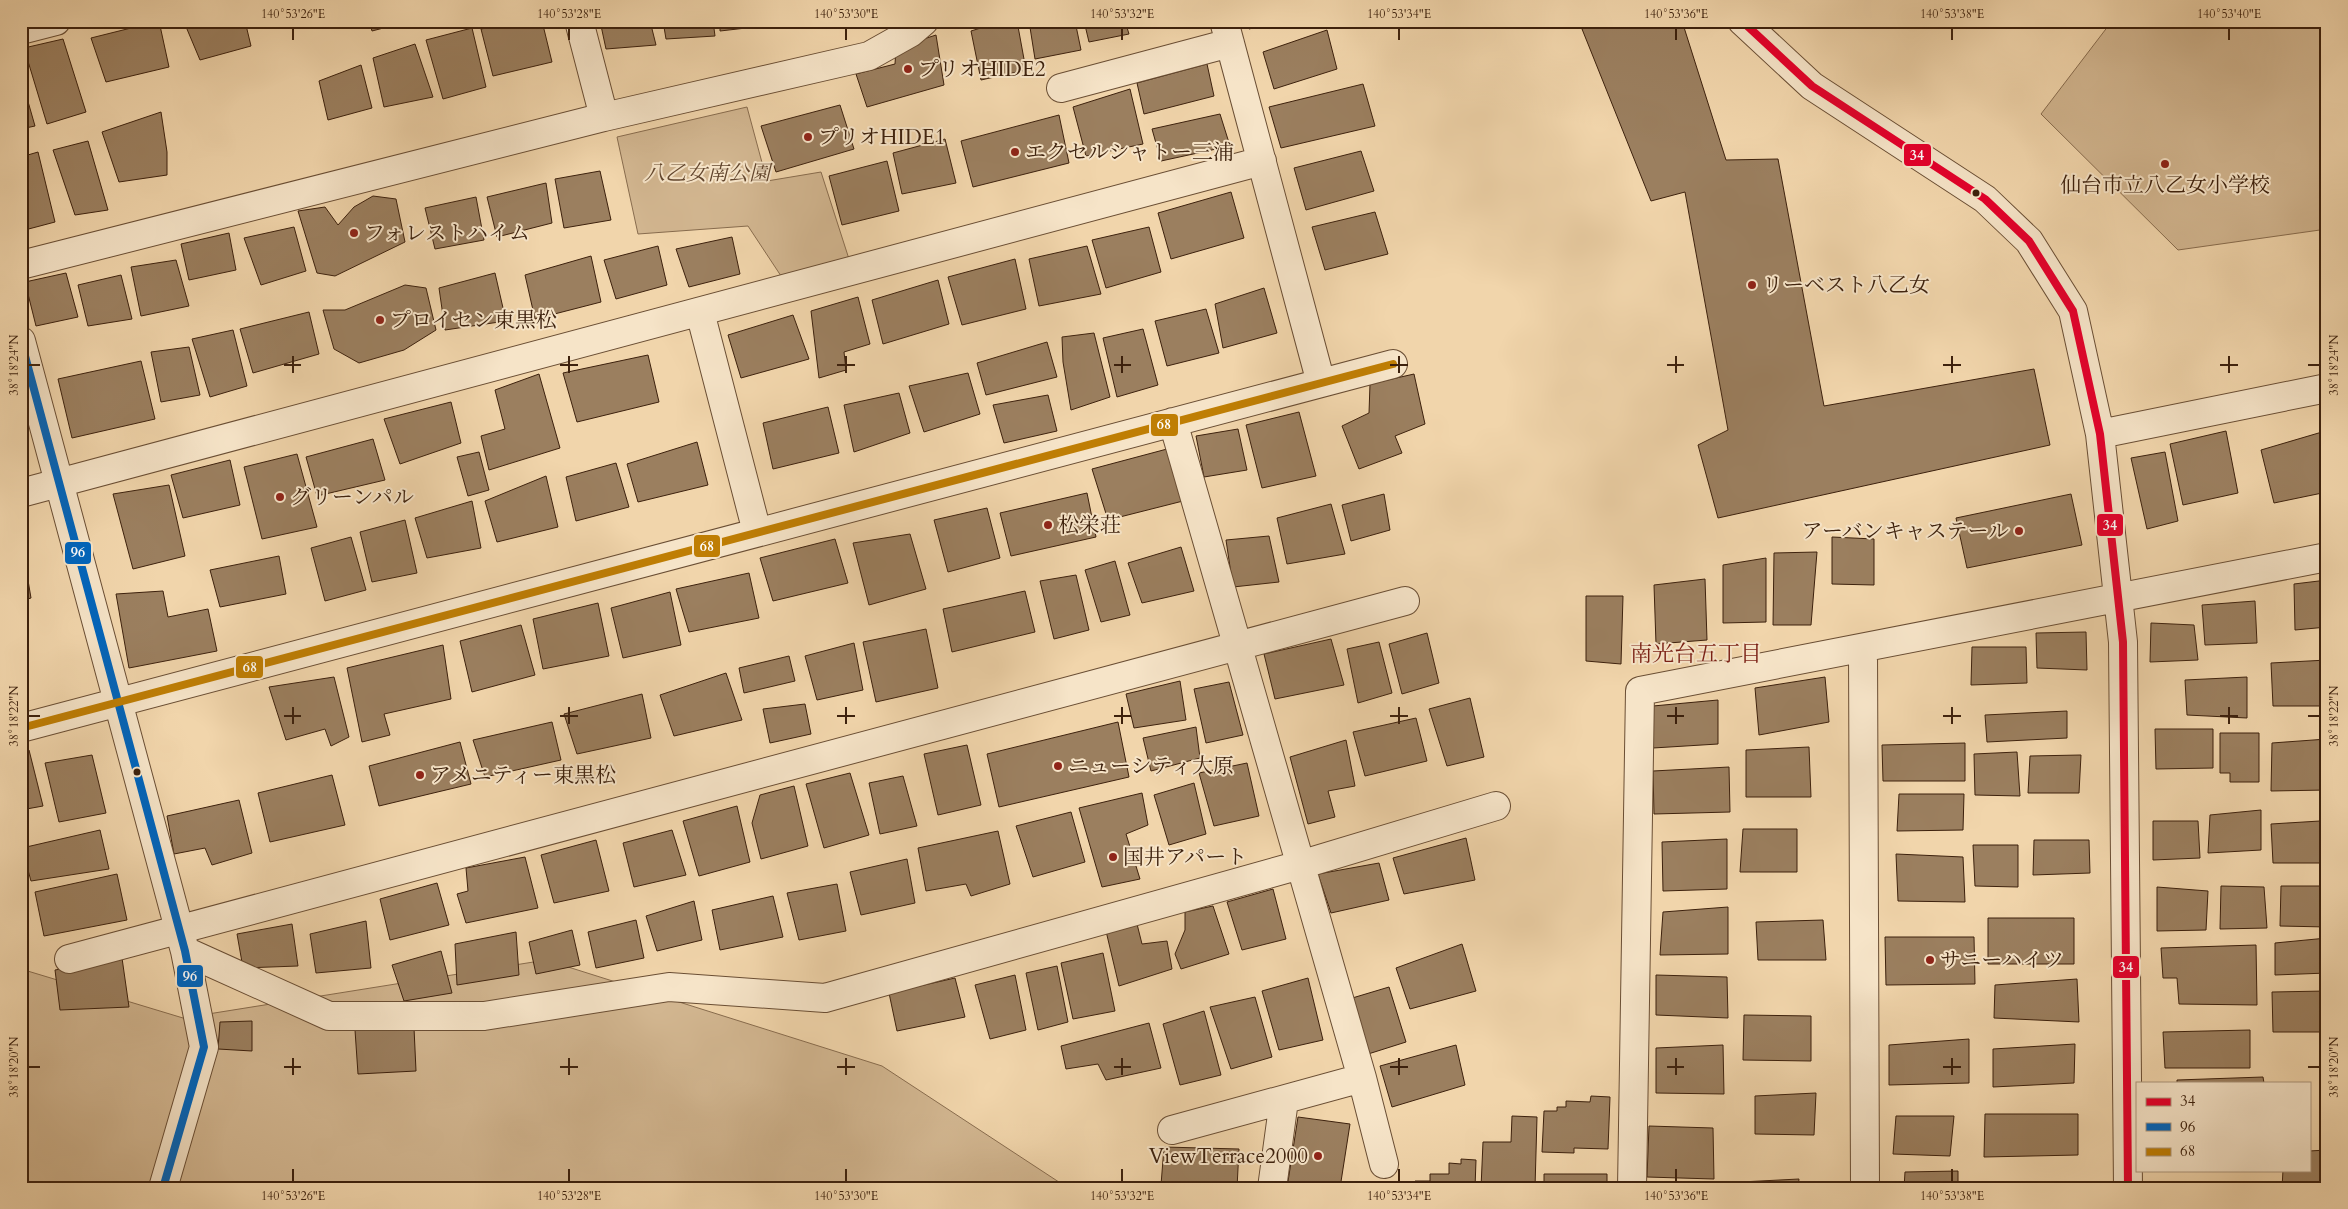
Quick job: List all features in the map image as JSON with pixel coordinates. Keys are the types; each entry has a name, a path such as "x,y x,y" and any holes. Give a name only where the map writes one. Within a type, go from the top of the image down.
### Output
{"street":[{"path":"21,30 56,21"},
{"path":"579,21 604,117"},
{"path":"21,265 604,117 869,56 910,33 924,21"},
{"path":"1742,21 1812,86 1985,199 2029,241 2073,311 2100,434 2119,598 2122,642 2128,1188"},
{"path":"1060,88 1227,32 1321,383"},
{"path":"21,493 1262,161"},
{"path":"700,312 757,532"},
{"path":"21,341 182,940 204,1047 162,1188"},
{"path":"21,728 1393,364"},
{"path":"2100,434 2327,388"},
{"path":"1173,422 1362,1078 1384,1164"},
{"path":"1632,1188 1640,691 2327,558"},
{"path":"69,959 182,940 1404,601"},
{"path":"1863,649 1865,1188"},
{"path":"182,940 329,1016 484,1016 669,987 824,998 1300,865 1496,806"},
{"path":"1172,1130 1362,1078"},
{"path":"1272,1188 1284,1100"}],"green space":[{"path":"2112,21 2327,21 2327,229 2178,250 2041,114"},
{"name":"八乙女南公園","path":"747,107 767,181 821,172 849,259 785,282 748,226 638,234 617,137"},
{"path":"546,960 882,1066 1068,1188 21,1188 21,969 183,1018"}],"building":[{"path":"159,21 169,67 106,82 91,38"},
{"path":"245,21 251,46 200,60 184,22"},
{"path":"369,21 410,21 372,31"},
{"path":"525,21 542,21 552,62 493,76 481,29"},
{"path":"600,21 650,21 656,45 606,49"},
{"path":"663,21 713,21 715,36 666,39"},
{"path":"720,21 780,21 781,24 720,31"},
{"path":"1003,21 1017,21 1026,70 981,80 971,31"},
{"path":"1029,21 1075,21 1081,50 1035,59"},
{"path":"1084,21 1125,21 1129,34 1089,42"},
{"path":"1247,21 1280,21 1249,29"},
{"name":"リーベスト八乙女","path":"1608,21 1682,21 1726,160 1778,159 1824,406 2034,369 2050,445 1718,518 1698,445 1728,430 1685,192 1651,201 1582,29"},
{"path":"472,28 486,87 443,99 426,40"},
{"path":"1327,30 1337,69 1274,89 1263,52"},
{"name":"プリオHIDE2","path":"936,35 944,85 867,107 856,74 895,64 896,48"},
{"path":"63,39 86,112 47,124 24,48"},
{"path":"415,44 433,97 384,107 373,58"},
{"path":"1207,64 1214,96 1144,114 1137,83"},
{"path":"361,65 372,108 328,120 319,81"},
{"path":"21,77 35,126 21,129"},
{"path":"1363,84 1375,126 1281,148 1269,107"},
{"path":"1130,89 1143,144 1086,156 1073,107"},
{"name":"プリオHIDE1","path":"840,105 854,149 776,172 761,126"},
{"path":"161,112 167,152 167,175 119,182 102,132"},
{"path":"1220,114 1230,146 1161,161 1152,129"},
{"name":"エクセルシャトー三浦","path":"1059,115 1069,163 973,187 961,141"},
{"path":"945,139 956,183 902,194 893,153"},
{"path":"88,141 108,210 75,215 53,150"},
{"path":"1361,151 1374,191 1306,210 1294,168"},
{"path":"38,152 55,222 21,231 21,157"},
{"path":"887,161 899,211 842,225 829,176"},
{"path":"600,171 611,220 564,228 555,179"},
{"path":"546,183 552,223 497,237 487,197"},
{"path":"1231,192 1244,238 1171,259 1158,213"},
{"name":"フォレストハイム","path":"373,196 396,199 405,242 335,276 317,273 298,211 325,207 338,225 354,207"},
{"path":"476,197 484,240 435,249 425,208"},
{"path":"1375,212 1388,254 1325,270 1312,227"},
{"path":"294,227 306,271 261,285 244,238"},
{"path":"1149,227 1161,272 1106,288 1092,240"},
{"path":"229,233 236,270 189,280 181,244"},
{"path":"732,237 740,274 689,287 676,249"},
{"path":"658,246 667,285 616,299 604,260"},
{"path":"1087,246 1101,294 1039,306 1029,259"},
{"path":"591,256 601,302 535,319 525,275"},
{"path":"1015,259 1026,309 962,325 948,277"},
{"path":"176,260 189,306 141,316 131,267"},
{"path":"66,273 78,317 36,326 25,282"},
{"path":"495,273 506,321 445,330 439,288"},
{"path":"121,275 132,319 88,326 78,285"},
{"path":"938,280 949,324 883,344 872,300"},
{"name":"プロイセン東黒松","path":"405,285 426,288 436,330 404,350 359,363 334,349 323,310 345,310"},
{"path":"1264,288 1277,333 1223,348 1215,304"},
{"path":"858,297 870,344 844,352 846,370 819,378 811,311"},
{"path":"1206,309 1219,353 1167,366 1155,321"},
{"path":"309,312 319,354 253,373 240,329"},
{"path":"793,315 809,359 741,378 728,335"},
{"path":"1143,329 1158,385 1117,397 1103,338"},
{"path":"233,330 247,386 210,397 192,339"},
{"path":"1094,333 1110,397 1071,410 1063,362 1062,337"},
{"path":"1047,342 1057,377 986,395 977,363"},
{"path":"189,347 200,395 161,402 151,352"},
{"path":"648,355 659,402 577,422 563,373"},
{"path":"141,361 155,419 72,438 58,379"},
{"path":"968,373 980,414 924,432 909,386"},
{"path":"539,374 560,448 489,470 481,436 505,429 495,390"},
{"path":"1414,374 1425,424 1395,436 1402,453 1359,469 1342,426 1369,413 1370,384"},
{"path":"899,393 910,433 854,452 844,405"},
{"path":"1048,395 1057,431 1004,443 993,405"},
{"path":"451,402 461,443 400,464 384,419"},
{"path":"828,407 839,453 773,469 763,423"},
{"path":"1299,412 1316,476 1262,488 1246,425"},
{"path":"1238,429 1247,470 1204,477 1196,436"},
{"path":"2226,431 2238,493 2183,505 2170,444"},
{"path":"2322,432 2327,455 2327,492 2274,503 2261,450"},
{"path":"373,439 385,480 317,496 306,457"},
{"path":"697,442 708,485 638,502 627,464"},
{"path":"1167,449 1183,501 1108,520 1092,469"},
{"path":"479,452 489,490 468,496 457,457"},
{"path":"2165,452 2178,521 2147,529 2131,458"},
{"name":"グリーンパル","path":"297,454 317,527 262,539 244,467"},
{"path":"230,460 240,505 183,518 171,475"},
{"path":"616,463 629,507 576,521 566,477"},
{"path":"546,476 558,527 497,542 485,501"},
{"path":"169,485 185,556 133,569 113,494"},
{"name":"松栄荘","path":"1087,493 1096,537 1011,556 1000,513"},
{"path":"1384,494 1390,530 1351,541 1342,505"},
{"name":"アーバンキャステール","path":"2071,494 2082,545 1967,568 1956,518"},
{"path":"472,501 481,548 427,558 415,518"},
{"path":"1331,504 1345,554 1287,564 1277,518"},
{"path":"987,508 1000,558 948,572 934,520"},
{"path":"405,520 417,573 372,582 360,532"},
{"path":"910,534 926,589 869,605 853,543"},
{"path":"1269,536 1279,582 1233,587 1226,540"},
{"path":"351,537 366,590 325,601 311,548"},
{"path":"1832,537 1874,539 1874,585 1832,584"},
{"path":"835,539 848,583 773,601 760,558"},
{"path":"21,545 31,598 21,601"},
{"path":"1181,547 1194,591 1142,603 1128,563"},
{"path":"1817,552 1811,625 1773,625 1774,553"},
{"path":"279,556 286,594 220,607 210,570"},
{"path":"1766,558 1766,622 1723,623 1723,565"},
{"path":"1115,561 1130,615 1101,622 1085,570"},
{"path":"749,573 759,618 689,632 676,589"},
{"path":"1076,575 1089,630 1054,639 1040,581"},
{"path":"1705,579 1707,640 1656,644 1654,585"},
{"path":"2327,580 2327,627 2295,630 2294,584"},
{"path":"163,591 168,617 208,609 217,651 129,668 116,594"},
{"path":"1025,591 1035,632 952,652 943,609"},
{"path":"670,592 681,645 623,658 611,608"},
{"path":"1586,596 1623,596 1621,664 1586,661"},
{"path":"2255,601 2257,643 2205,645 2202,605"},
{"path":"598,603 609,656 543,669 533,619"},
{"path":"2151,623 2194,625 2198,660 2150,662"},
{"path":"521,625 535,675 472,692 460,641"},
{"path":"926,629 938,688 876,702 863,642"},
{"path":"2086,632 2087,670 2037,668 2036,633"},
{"path":"1427,633 1439,683 1402,694 1389,644"},
{"path":"1331,639 1344,685 1275,699 1264,654"},
{"path":"1379,642 1392,693 1358,703 1347,649"},
{"path":"854,643 863,690 817,700 805,656"},
{"path":"443,645 451,699 384,714 390,735 362,742 347,668"},
{"path":"1972,647 2026,647 2027,683 1971,685"},
{"path":"789,656 795,681 744,693 739,668"},
{"path":"2327,660 2327,706 2273,706 2271,663"},
{"path":"726,673 742,720 674,736 660,695"},
{"path":"334,677 349,737 331,746 325,729 286,740 269,687"},
{"path":"1825,677 1829,722 1759,735 1755,688"},
{"path":"2247,677 2247,718 2187,715 2185,680"},
{"path":"1180,681 1186,720 1134,728 1126,694"},
{"path":"1229,682 1243,735 1206,743 1194,689"},
{"path":"642,694 651,738 577,754 564,714"},
{"path":"1470,698 1484,757 1447,766 1429,709"},
{"path":"1718,700 1718,744 1653,748 1653,706"},
{"path":"805,704 811,734 770,743 763,709"},
{"path":"2067,711 2067,738 1987,742 1985,715"},
{"path":"1416,718 1427,761 1365,776 1353,732"},
{"path":"552,722 561,760 485,777 473,740"},
{"name":"ニューシティ大原","path":"1118,722 1129,777 999,807 987,754"},
{"path":"1196,727 1200,758 1151,771 1143,738"},
{"path":"2155,729 2213,729 2213,768 2156,769"},
{"path":"2220,733 2259,733 2259,782 2230,782 2230,773 2220,773"},
{"path":"2327,739 2327,790 2271,791 2272,743"},
{"path":"1346,740 1355,786 1328,791 1335,817 1308,824 1290,757"},
{"name":"アメニティー東黒松","path":"460,742 471,784 379,806 369,766"},
{"path":"1965,743 1965,781 1883,781 1882,745"},
{"path":"967,745 981,805 938,815 924,754"},
{"path":"1809,747 1811,797 1746,797 1746,750"},
{"path":"29,750 43,806 21,810 21,752"},
{"path":"2017,752 2020,796 1975,795 1974,754"},
{"path":"92,755 106,813 59,822 45,763"},
{"path":"2081,755 2079,793 2028,793 2030,756"},
{"path":"1247,763 1259,816 1214,826 1199,773"},
{"path":"1729,767 1730,812 1654,814 1653,771"},
{"path":"850,773 869,835 824,848 806,784"},
{"path":"332,775 345,825 270,842 258,793"},
{"path":"903,776 917,826 880,834 869,783"},
{"path":"1194,783 1206,834 1169,845 1154,795"},
{"path":"794,786 808,846 761,859 752,823 760,795"},
{"name":"国井アパート","path":"1142,793 1148,825 1126,834 1140,879 1102,887 1079,808"},
{"path":"1899,794 1964,794 1963,830 1897,831"},
{"path":"239,800 252,853 212,865 205,848 174,854 167,816"},
{"path":"737,806 750,862 699,876 683,821"},
{"path":"2261,810 2261,850 2208,853 2210,815"},
{"path":"1071,812 1085,862 1033,877 1016,826"},
{"path":"2153,821 2198,821 2200,858 2153,860"},
{"path":"2320,821 2321,863 2273,863 2271,824"},
{"path":"1743,829 1797,829 1797,872 1740,872"},
{"path":"100,830 109,869 31,881 22,848"},
{"path":"672,830 686,875 634,887 623,843"},
{"path":"998,831 1010,884 971,896 966,884 926,891 918,848"},
{"path":"1466,838 1475,880 1404,894 1393,858"},
{"path":"1727,839 1727,889 1663,891 1662,842"},
{"path":"596,840 609,891 554,903 541,855"},
{"path":"2034,840 2089,840 2090,873 2033,875"},
{"path":"1973,845 2018,845 2018,887 1975,886"},
{"path":"1896,854 1963,857 1965,902 1898,901"},
{"path":"525,857 538,908 466,923 457,894 468,891 466,868"},
{"path":"907,859 915,903 861,915 850,872"},
{"path":"1379,863 1389,900 1331,913 1318,874"},
{"path":"117,874 127,920 44,936 35,892"},
{"path":"437,883 449,925 390,940 380,899"},
{"path":"837,884 846,931 799,940 787,893"},
{"path":"2221,886 2264,887 2267,928 2220,929"},
{"path":"2281,886 2327,886 2327,927 2280,926"},
{"path":"2157,887 2208,891 2206,930 2157,931"},
{"path":"1273,889 1286,939 1242,950 1227,902"},
{"path":"21,895 27,924 21,925"},
{"path":"773,896 783,937 720,950 712,910"},
{"path":"694,901 702,940 657,951 646,916"},
{"path":"1213,906 1229,954 1181,969 1175,954 1185,930 1185,912"},
{"path":"1728,907 1728,954 1660,955 1663,912"},
{"path":"1988,918 2074,918 2074,964 1988,964"},
{"path":"636,920 644,958 596,968 588,932"},
{"path":"1823,920 1826,960 1758,960 1756,922"},
{"path":"366,921 371,968 316,973 310,934"},
{"path":"292,924 298,966 243,968 237,934"},
{"path":"1137,924 1142,944 1167,941 1172,969 1119,986 1106,931"},
{"path":"572,930 580,965 536,974 529,942"},
{"path":"516,932 519,975 457,985 455,944"},
{"name":"サニーハイツ","path":"1885,937 1974,937 1975,984 1886,985"},
{"path":"2327,938 2327,973 2275,975 2275,943"},
{"path":"1462,944 1476,991 1410,1009 1396,968"},
{"path":"2256,945 2257,1005 2179,1004 2177,978 2163,978 2161,948"},
{"path":"441,951 452,993 404,1001 392,965"},
{"path":"1103,953 1115,1011 1073,1019 1061,963"},
{"path":"122,958 129,1007 60,1010 55,970"},
{"path":"1057,966 1068,1022 1038,1030 1026,973"},
{"path":"1015,975 1026,1030 990,1039 975,985"},
{"path":"1656,975 1727,977 1728,1018 1656,1015"},
{"path":"955,978 965,1017 897,1031 889,993"},
{"path":"1308,978 1323,1040 1279,1050 1262,991"},
{"path":"2077,979 2079,1022 1994,1018 1995,985"},
{"path":"1389,987 1406,1042 1365,1055 1349,999"},
{"path":"2327,991 2327,1032 2273,1032 2272,992"},
{"path":"1255,997 1272,1057 1231,1069 1210,1007"},
{"path":"1204,1011 1221,1075 1180,1085 1163,1024"},
{"path":"1744,1015 1811,1016 1811,1061 1743,1060"},
{"path":"252,1021 252,1051 218,1049 220,1022"},
{"path":"1149,1023 1161,1068 1106,1080 1098,1064 1066,1069 1061,1046"},
{"path":"414,1028 416,1071 358,1074 355,1030"},
{"path":"2250,1030 2250,1068 2165,1068 2163,1032"},
{"path":"1969,1039 1969,1083 1889,1085 1889,1045"},
{"path":"2075,1044 2074,1083 1993,1087 1993,1049"},
{"path":"1456,1045 1465,1085 1392,1107 1380,1066"},
{"path":"1723,1045 1724,1094 1656,1093 1656,1048"},
{"path":"2263,1077 2264,1082 2177,1082 2177,1080"},
{"path":"1816,1093 1814,1135 1755,1134 1755,1096"},
{"path":"1591,1096 1610,1097 1608,1149 1574,1148 1574,1153 1542,1152 1544,1111 1557,1111 1557,1107 1566,1107 1566,1101 1590,1102"},
{"path":"1985,1114 2078,1114 2078,1155 1984,1157"},
{"path":"1512,1116 1537,1117 1535,1188 1481,1188 1483,1142 1511,1142"},
{"path":"1896,1116 1954,1116 1950,1156 1893,1154"},
{"name":"ViewTerrace2000","path":"1298,1117 1350,1124 1340,1188 1287,1188"},
{"path":"1649,1126 1713,1128 1714,1179 1647,1177"},
{"path":"1164,1147 1239,1149 1237,1188 1161,1185"},
{"path":"2327,1150 2327,1188 2282,1188 2283,1172 2310,1172 2310,1151"},
{"path":"1461,1159 1476,1160 1475,1188 1415,1188 1415,1181 1430,1181 1430,1174 1449,1174 1449,1163 1461,1164"},
{"path":"1958,1171 1958,1188 1904,1188 1905,1172"},
{"path":"1544,1174 1607,1174 1607,1188 1544,1188"},
{"path":"1799,1179 1798,1188 1741,1188 1741,1182"}],"transit line":[{"name":"34","path":"1742,21 1812,86 1985,199 2029,241 2073,311 2100,434 2123,642 2128,1188"},
{"name":"96","path":"21,341 185,951 204,1047 163,1188"},
{"name":"68","path":"21,728 1393,364"}],"place":[{"name":"プリオHIDE2","path":"908,69"},
{"name":"プリオHIDE1","path":"808,137"},
{"name":"エクセルシャトー三浦","path":"1015,152"},
{"name":"仙台市立八乙女小学校","path":"2165,164"},
{"name":"フォレストハイム","path":"354,233"},
{"name":"リーベスト八乙女","path":"1752,285"},
{"name":"プロイセン東黒松","path":"380,320"},
{"name":"グリーンパル","path":"280,497"},
{"name":"松栄荘","path":"1048,525"},
{"name":"アーバンキャステール","path":"2019,531"},
{"name":"ニューシティ大原","path":"1058,766"},
{"name":"アメニティー東黒松","path":"420,775"},
{"name":"国井アパート","path":"1113,857"},
{"name":"サニーハイツ","path":"1930,960"},
{"name":"ViewTerrace2000","path":"1318,1156"}],"district":[{"name":"南光台五丁目","path":"1696,654"}]}
